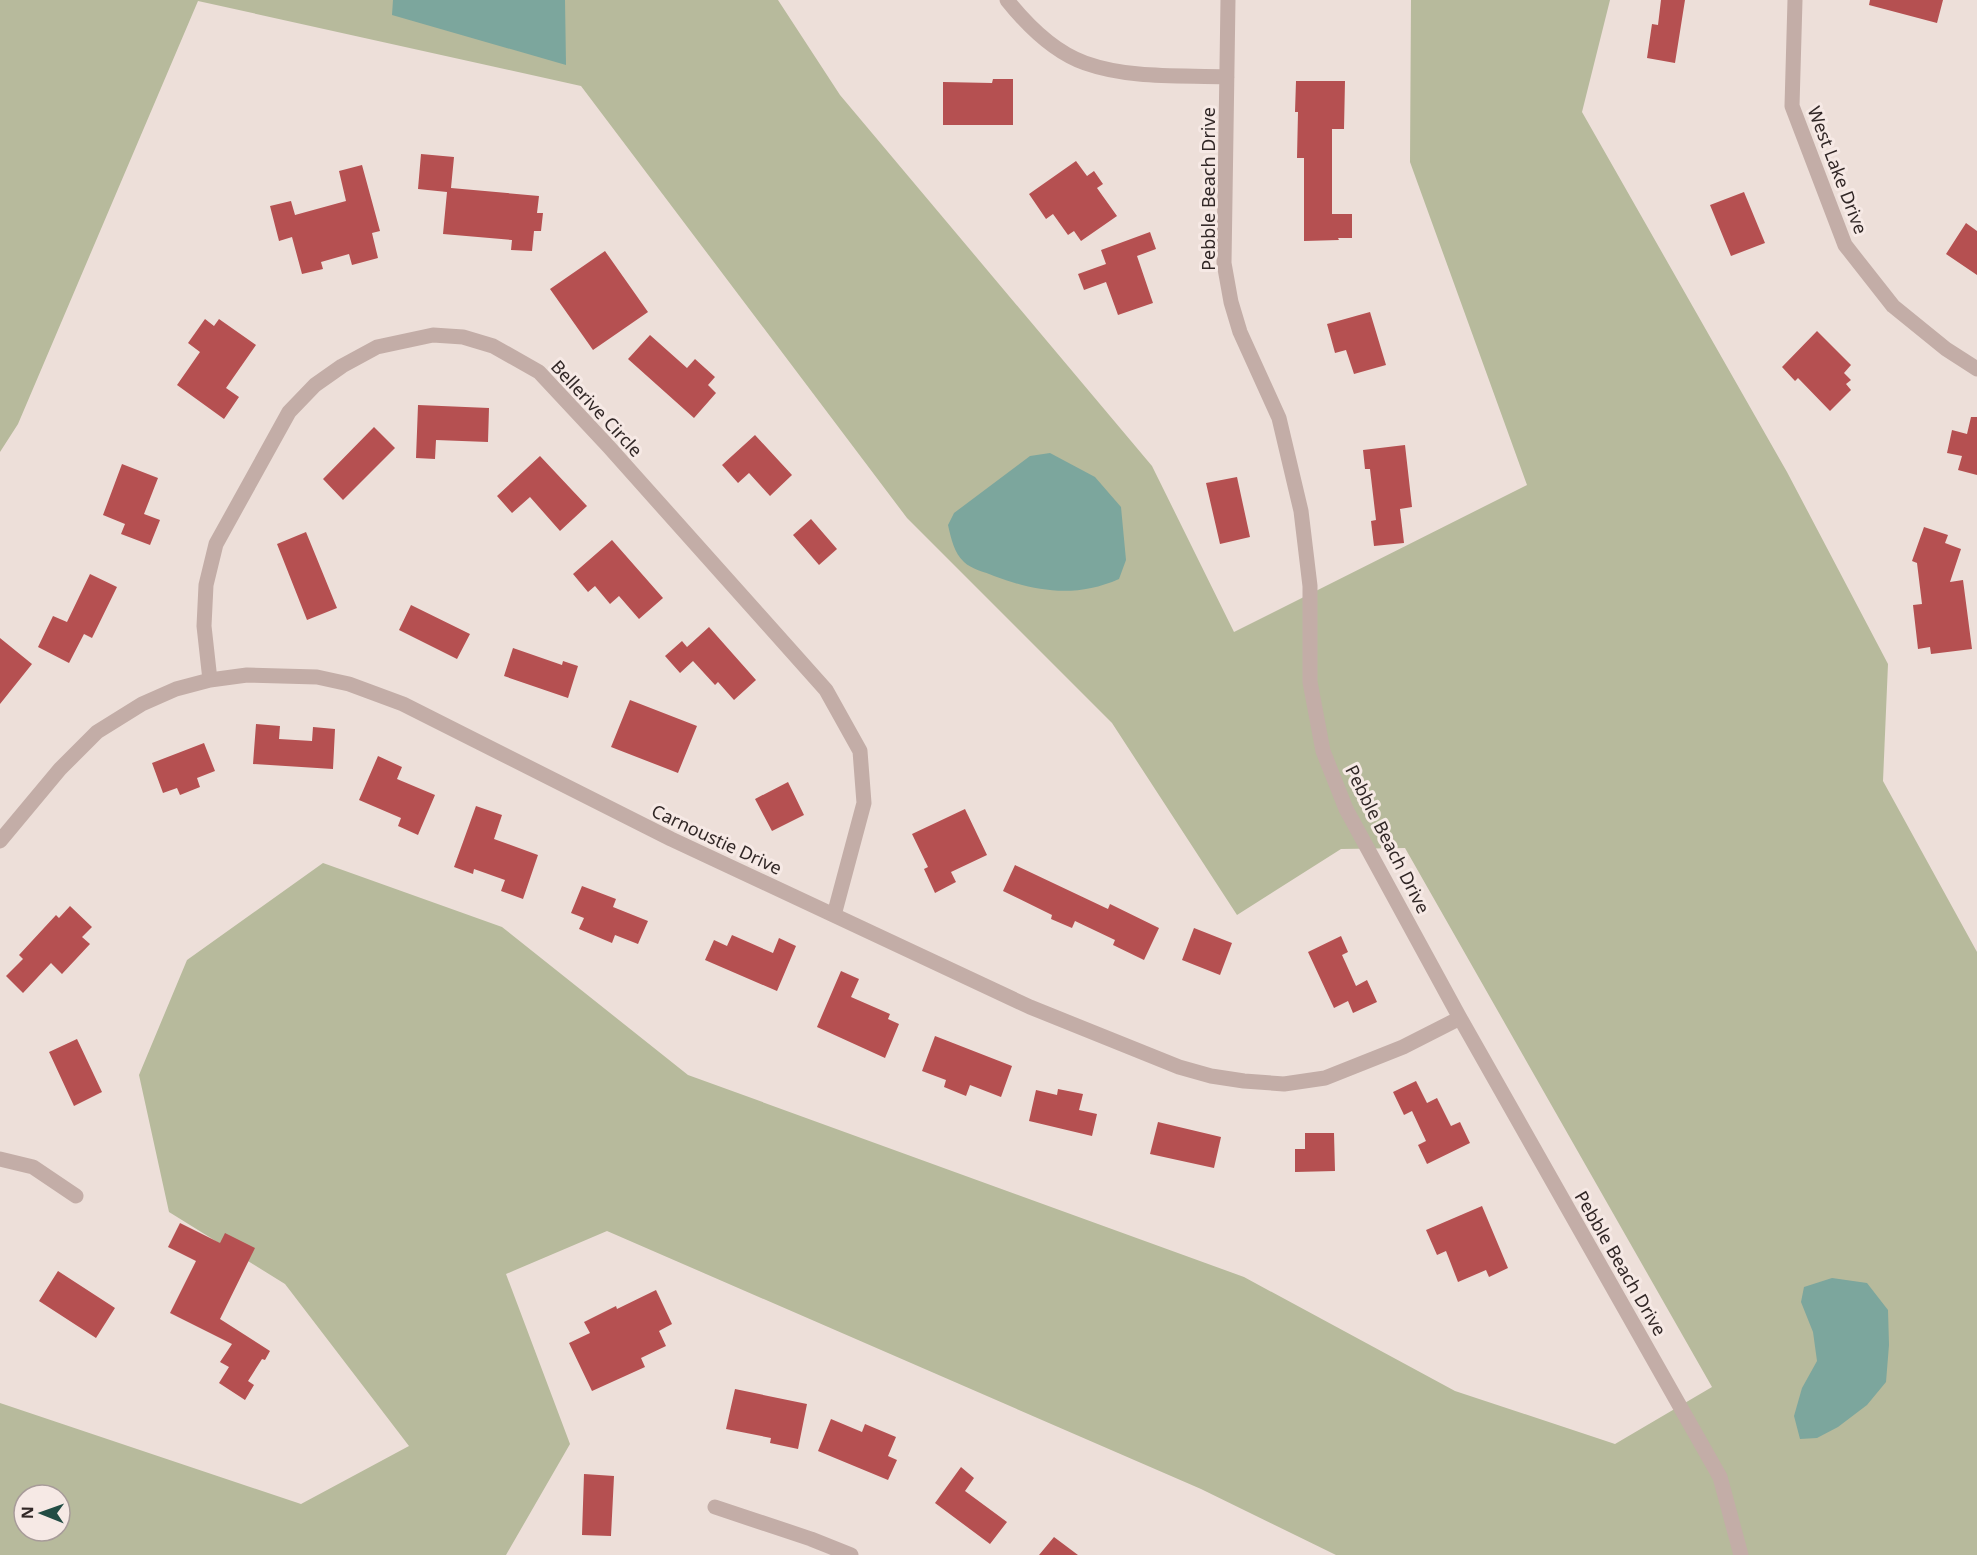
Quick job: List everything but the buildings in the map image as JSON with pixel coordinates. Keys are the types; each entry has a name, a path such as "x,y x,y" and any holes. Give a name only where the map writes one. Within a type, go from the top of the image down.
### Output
{"street":[{"path":"1007,0 1023,20 1053,45 1084,63 1138,73 1227,77"},
{"name":"Pebble Beach Drive","path":"1228,0 1224,263 1231,302 1240,332 1279,418 1301,511 1310,586 1310,682 1323,751 1346,809 1460,1018 1720,1477 1741,1555"},
{"name":"West Lake Drive","path":"1795,0 1792,106 1845,245 1893,306 1946,349 1977,369"},
{"name":"Bellerive Circle","path":"210,680 204,626 206,585 216,544 290,412 315,385 342,366 377,347 432,335 463,337 493,346 539,372 546,379 825,690 860,751 864,803 834,915"},
{"name":"Carnoustie Drive","path":"0,841 60,769 97,732 142,704 176,689 210,680 247,675 317,677 360,688 403,705 660,834 1030,1007 1179,1067 1211,1076 1244,1081 1284,1084 1325,1078 1403,1047 1460,1018"},
{"path":"0,1159 33,1167 76,1196"},
{"path":"715,1507 851,1555"}],"green space":[{"path":"0,0 778,0 840,95 1152,466 1234,632 1527,485 1410,162 1411,0 1610,0 1582,112 1787,472 1888,664 1883,781 1977,952 1977,1555 1336,1555 1201,1489 607,1231 506,1274 570,1444 506,1555 0,1555 0,1403 301,1504 409,1446 285,1284 169,1212 139,1075 187,960 323,863 502,927 688,1075 1244,1277 1455,1391 1615,1444 1712,1387 1405,848 1341,849 1237,915 1112,723 907,518 581,86 198,1 18,424 0,452"}],"water":[{"path":"393,0 565,0 566,65 392,15"},
{"path":"1050,453 1095,477 1121,507 1126,560 1119,579 1103,585 1072,591 1026,586 974,568 964,562 953,545 948,525 954,513 1030,456"},
{"path":"1832,1278 1867,1283 1888,1310 1889,1345 1886,1382 1867,1405 1838,1427 1817,1438 1800,1439 1794,1416 1802,1388 1817,1361 1813,1332 1801,1302 1804,1287"}]}
